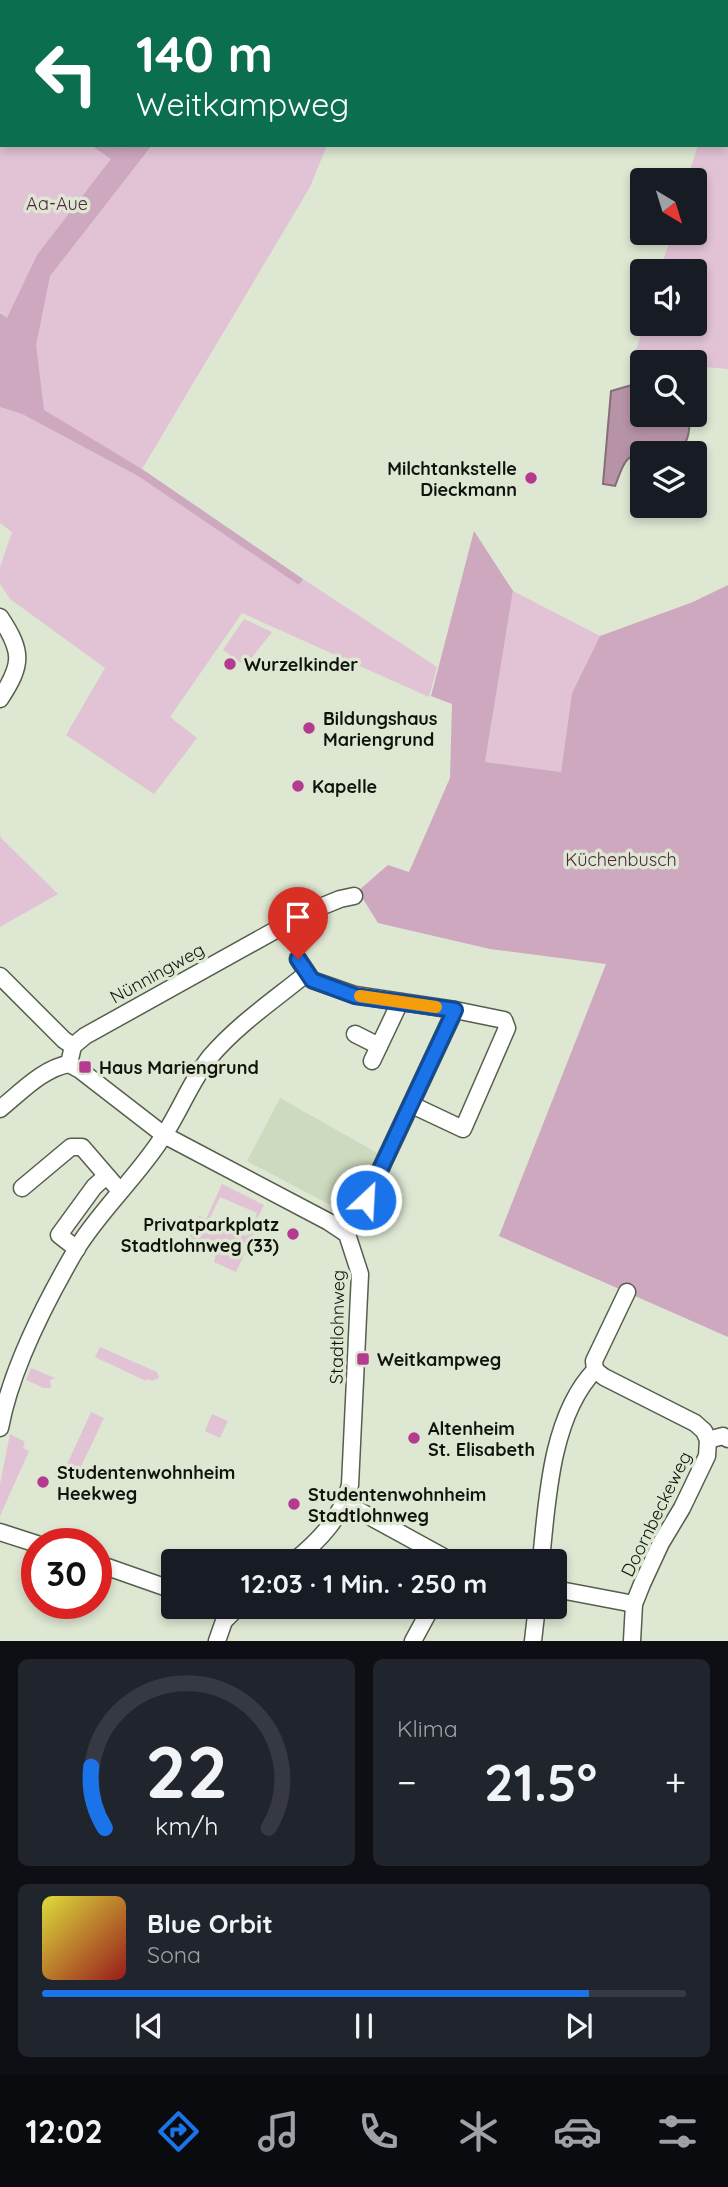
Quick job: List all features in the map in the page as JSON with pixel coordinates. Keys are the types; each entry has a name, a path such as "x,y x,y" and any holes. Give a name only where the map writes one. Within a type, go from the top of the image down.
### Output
{"street":[{"path":"0,617 16,645 18,655 18,667 0,699"},
{"name":"Nünningweg","path":"73,1046 85,1035 275,929 322,905 354,896"},
{"path":"298,959 312,980 355,996 504,1020 507,1028 463,1129 412,1105"},
{"path":"0,1428 20,1362 39,1318 77,1248 164,1135 188,1089 210,1057 238,1030 306,974"},
{"path":"0,976 73,1046 69,1064"},
{"path":"355,1034 376,1053 400,1002"},
{"path":"0,1109 46,1073 69,1064 164,1135 347,1234 412,1105 455,1010"},
{"path":"22,1188 71,1147 82,1147 120,1191"},
{"path":"77,1248 59,1235 94,1187 106,1176"},
{"name":"Stadtlohnweg","path":"307,1549 323,1535 345,1503 349,1485 360,1274 347,1234"},
{"path":"543,1549 558,1436 581,1387 595,1370 594,1361 627,1292"},
{"name":"Doornbeckeweg","path":"595,1370 695,1423 704,1431 708,1440 708,1456 661,1543 634,1604"},
{"name":"Doornbeckeweg","path":"708,1440 723,1436 728,1438"},
{"path":"345,1503 430,1549"},
{"path":"0,1532 21,1539"},
{"path":"112,1569 161,1586"},
{"path":"567,1591 634,1604 632,1641"},
{"path":"217,1641 225,1619"},
{"path":"413,1641 425,1619"},
{"path":"533,1641 536,1619"}],"shaded area":[{"path":"630,385 630,427 689,427 685,441 630,441 630,458 625,462 615,486 603,484 611,391"},
{"path":"280,1098 379,1154 356,1200 347,1211 342,1211 247,1161"}],"green space":[{"name":"Aa-Aue","path":"0,147 326,147 310,187 142,469 44,411 6,318 0,312"},
{"path":"94,147 150,147 50,276 36,345 44,410 142,469 303,579 299,585 138,476 22,414 0,407 0,313 7,318 37,255 111,159"},
{"path":"697,147 728,147 728,369 707,367 707,350 636,350 640,336 707,336 707,259 664,259 668,245 707,245 707,168 691,168"},
{"path":"0,407 22,414 138,476 299,584 303,579 437,667 429,697 242,613 170,717 197,738 154,794 66,735 105,668 10,599 0,584 0,567 12,532 0,523"},
{"name":"Küchenbusch","path":"474,531 513,591 485,762 561,772 572,693 600,636 693,602 728,585 728,1337 499,1236 606,964 490,949 378,923 358,891 388,865 409,872 450,778 452,704 431,696"},
{"path":"513,591 600,636 572,693 561,772 485,762"},
{"path":"244,619 272,632 245,666 223,650"},
{"path":"0,834 58,894 0,927"},
{"path":"222,1184 264,1205 257,1219 257,1213 220,1197 210,1218 246,1236 251,1229 255,1231 236,1272 214,1262 216,1252 188,1239 199,1216 206,1219"},
{"path":"100,1347 157,1372 159,1378 146,1381 95,1357"},
{"path":"31,1368 55,1378 50,1380 51,1388 44,1388 26,1380"},
{"path":"91,1412 104,1418 77,1475 65,1469"},
{"path":"212,1414 228,1421 220,1438 205,1431"},
{"path":"10,1434 25,1442 23,1448 29,1451 0,1516 0,1484"}],"slow traffic":[{"path":"360,996 436,1007"}],"place":[{"name":"Milchtankstelle Dieckmann","path":"531,478"},
{"name":"Wurzelkinder","path":"230,664"},
{"name":"Bildungshaus Mariengrund","path":"309,728"},
{"name":"Kapelle","path":"298,786"},
{"name":"Haus Mariengrund","path":"85,1067"},
{"name":"Privatparkplatz Stadtlohnweg (33)","path":"293,1234"},
{"name":"Weitkampweg","path":"363,1359"},
{"name":"Altenheim St. Elisabeth","path":"414,1438"},
{"name":"Studentenwohnheim Heekweg","path":"43,1482"},
{"name":"Studentenwohnheim Stadtlohnweg","path":"294,1504"}],"route":[{"path":"298,959 312,980 355,996 455,1010 366,1200"}]}
